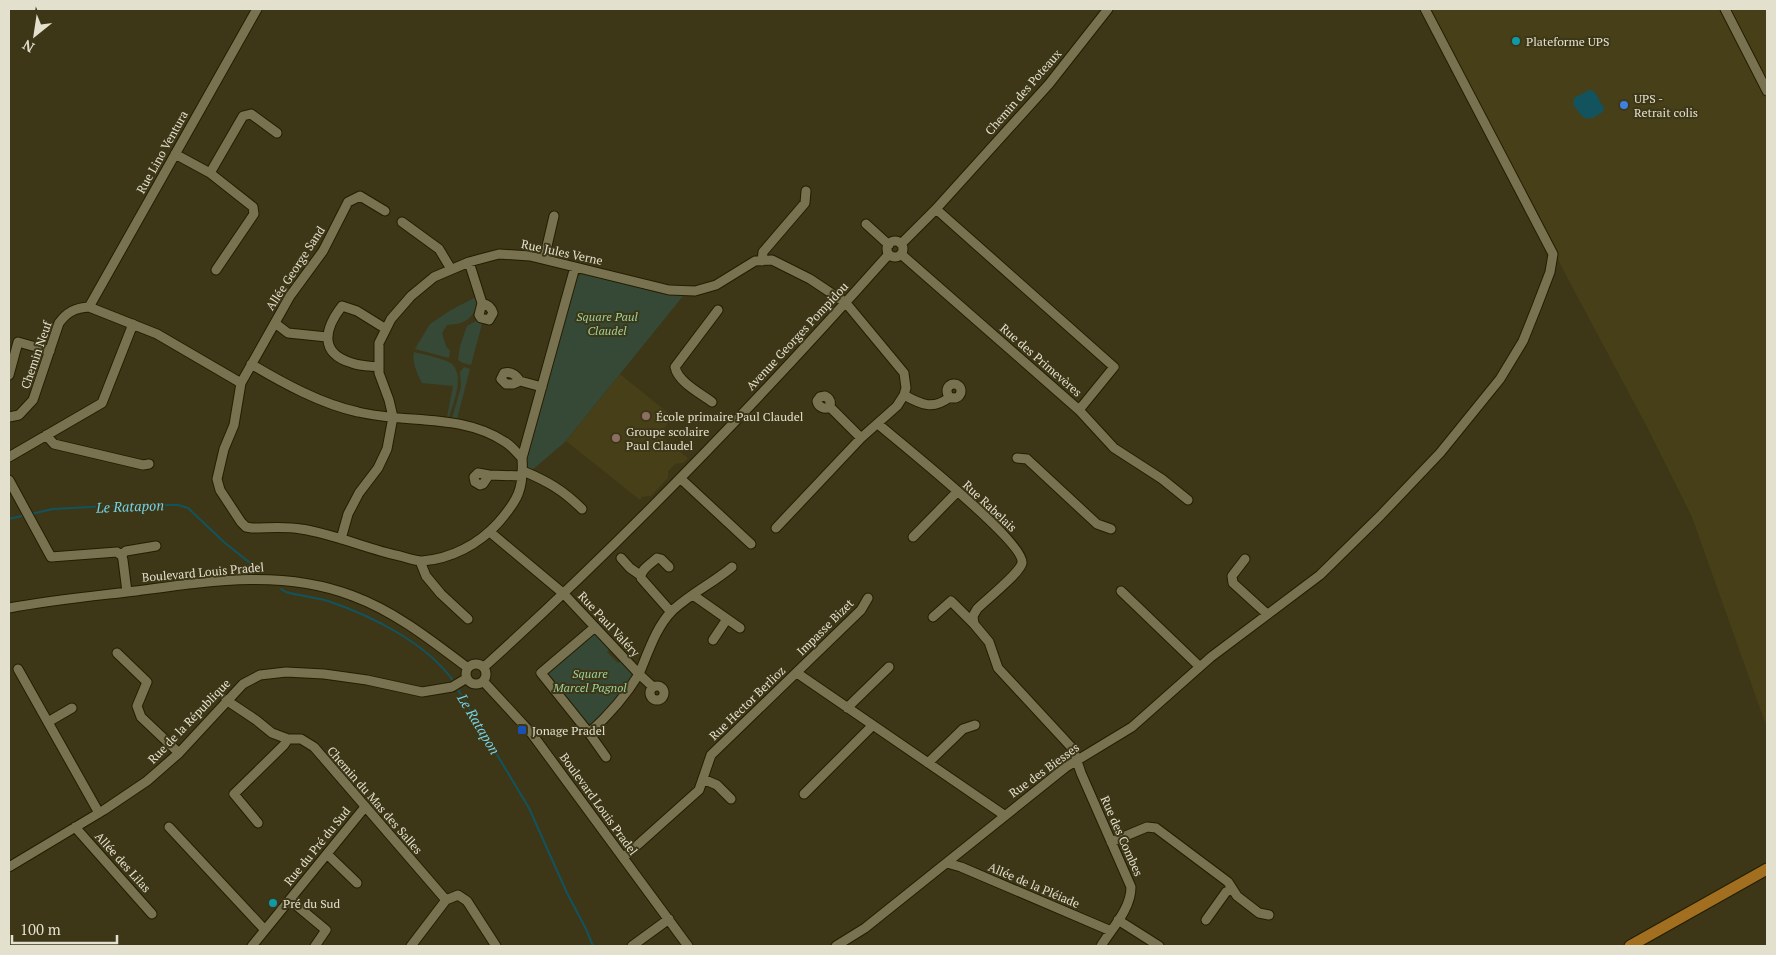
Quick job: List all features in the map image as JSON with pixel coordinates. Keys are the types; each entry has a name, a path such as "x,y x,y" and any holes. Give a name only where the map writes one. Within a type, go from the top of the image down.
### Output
{"main road":[{"path":"1630,946 1767,869"}],"street":[{"name":"Rue Lino Ventura","path":"89,307 257,9"},
{"name":"Chemin des Poteaux","path":"936,209 1049,84 1108,9"},
{"name":"Rue des Biesses","path":"836,946 865,928 1004,815 1078,759 1124,733 1200,667 1320,575 1440,453 1500,379 1523,340 1547,280 1553,254 1425,9"},
{"path":"1725,9 1767,91"},
{"path":"210,173 243,116 250,114 277,133"},
{"path":"175,154 210,173 253,207 254,214 216,270"},
{"path":"776,528 861,438 897,406 906,388 904,373 846,303 810,279 772,260 762,260 763,252 805,203 806,191"},
{"name":"Allée George Sand","path":"341,539 302,529 249,528 241,522 224,496 218,485 217,473 234,425 241,383 290,296 323,251 348,202 360,196 385,211"},
{"path":"866,224 895,257 936,209"},
{"name":"Rue des Primevères","path":"901,249 1079,410 1114,367 936,209"},
{"path":"544,259 554,216"},
{"path":"402,222 439,249 451,268"},
{"path":"889,249 895,242 901,249"},
{"name":"Avenue Georges Pompidou","path":"484,667 564,594 680,478 846,303 889,249"},
{"name":"Rue Jules Verne","path":"341,539 348,514 359,494 378,468 387,449 393,417 379,373 379,343 391,319 411,296 434,277 451,268 499,254 530,256 669,290 695,291 716,285 755,261 762,260"},
{"path":"468,262 482,303"},
{"path":"341,539 385,553 420,561 445,558 471,545 490,532 511,508 520,492 522,458 574,267"},
{"path":"379,367 351,363 345,360 332,352 327,337 333,318 342,306 357,311 386,329"},
{"path":"89,307 157,334 241,383"},
{"name":"Chemin Neuf","path":"9,417 18,415 33,400 59,323 66,314 78,308 89,307"},
{"path":"712,402 682,380 676,373 675,367 718,310"},
{"path":"275,323 288,333 327,337"},
{"path":"9,457 102,403 133,324"},
{"path":"9,375 18,342 50,352"},
{"path":"251,364 278,380 321,400 357,412 450,422 483,430 507,443 522,458"},
{"path":"520,381 542,387"},
{"path":"904,395 919,403 927,404 940,403 950,397"},
{"path":"830,407 861,438"},
{"path":"1079,410 1114,448 1162,479 1188,500"},
{"name":"Rue Rabelais","path":"878,424 988,518 1018,550 1022,563 1017,572 977,609 973,616 974,624"},
{"path":"46,435 54,444 143,466 149,464"},
{"path":"1017,458 1027,459 1097,524 1111,529"},
{"path":"489,475 522,474 544,480 566,494 582,509"},
{"path":"680,478 751,544"},
{"path":"9,480 51,556 114,552 121,555 127,592"},
{"path":"913,537 957,492"},
{"name":"Rue Paul Valéry","path":"490,532 564,594 638,674 657,632 671,612 717,580 732,567"},
{"path":"121,555 126,551 156,546"},
{"path":"621,558 640,575 671,612"},
{"path":"640,575 657,558 661,559 669,567"},
{"path":"1246,558 1232,576 1233,583 1267,614"},
{"path":"420,561 426,576 441,594 468,619"},
{"name":"Boulevard Louis Pradel","path":"9,608 54,600 245,579 290,580 312,584 353,596 398,618 444,649 468,668"},
{"path":"1122,591 1200,667"},
{"path":"693,595 740,628"},
{"name":"Impasse Bizet","path":"797,672 861,610 868,598"},
{"path":"934,617 951,601 974,624 988,642 998,668 1074,749 1078,759"},
{"path":"713,640 727,619"},
{"path":"595,627 541,673 606,757"},
{"path":"117,653 147,682 137,706 141,717 179,753"},
{"path":"477,664 484,667 487,676 484,682 475,685 464,681 468,668 477,664"},
{"path":"847,708 889,667"},
{"path":"18,669 98,813"},
{"name":"Rue de la République","path":"9,867 147,781 179,753 226,700 243,684 260,674 286,672 324,674 367,680 422,692 452,687 464,681"},
{"name":"Rue Hector Berlioz","path":"623,858 699,790 711,755 797,672 872,726 1004,815"},
{"path":"589,734 626,696 638,674 653,688"},
{"name":"Boulevard Louis Pradel","path":"484,682 532,734 688,946"},
{"name":"Chemin du Mas des Salles","path":"226,700 272,733 288,739 301,739 314,747 446,900"},
{"path":"48,722 72,708"},
{"path":"928,763 963,729 975,725"},
{"path":"804,794 872,726"},
{"path":"258,823 234,794 288,739"},
{"name":"Rue des Combes","path":"1078,759 1081,773 1131,887 1131,897 1101,946"},
{"path":"703,779 717,785 731,799"},
{"name":"Rue du Pré du Sud","path":"252,946 364,807"},
{"name":"Allée des Lilas","path":"75,827 152,914"},
{"path":"168,827 264,930"},
{"path":"1111,842 1147,827 1156,828 1228,882 1237,896 1259,913 1269,915"},
{"path":"327,854 357,883"},
{"name":"Allée de la Pléiade","path":"947,863 961,867 1111,931"},
{"path":"1206,920 1226,892 1232,889"},
{"path":"411,946 446,900 458,895 467,901 496,946"},
{"path":"290,900 326,930 316,946"},
{"path":"632,946 668,919"},
{"path":"1118,920 1159,946"}],"shaded area":[{"path":"1430,9 1767,9 1767,728 1692,517"},
{"name":"Groupe scolaire Paul Claudel","path":"620,374 673,417 659,435 688,458 683,463 675,464 668,471 668,478 651,496 642,497 640,500 566,441"}],"green space":[{"name":"Square Paul Claudel","path":"584,272 659,293 683,296 565,442 531,471 526,466 527,459 576,278"},
{"path":"476,297 479,303 471,317 463,322 447,325 442,333 446,346 450,351 449,358 415,349 430,324"},
{"path":"478,320 482,324 471,365 463,363 458,360 460,346 467,326"},
{"path":"414,352 445,360 456,369 458,376 457,390 449,417 447,417 453,386 422,383 414,364"},
{"path":"464,367 470,369 457,419 452,418 461,387 460,372"},
{"name":"Square Marcel Pagnol","path":"593,634 598,636 610,649 607,652 618,663 621,661 631,672 632,678 622,693 593,724 584,723 547,676 551,668"}],"water":[{"path":"1589,90 1594,91 1604,108 1603,112 1588,119 1580,114 1573,104 1574,98"}],"waterway":[{"name":"Le Ratapon","path":"31,514 53,509 128,505 178,505 188,508 225,543 259,570"},
{"name":"Le Ratapon","path":"9,519 26,515"},
{"name":"Le Ratapon","path":"281,589 286,592 328,601 345,607 397,632 429,655 454,682"},
{"name":"Le Ratapon","path":"457,688 529,808 593,946"}],"place":[{"name":"Plateforme UPS","path":"1516,41"},
{"name":"UPS - Retrait colis","path":"1624,105"},
{"name":"École primaire Paul Claudel","path":"646,416"},
{"name":"Groupe scolaire Paul Claudel","path":"616,438"},
{"name":"Jonage Pradel","path":"522,730"},
{"name":"Pré du Sud","path":"273,903"}]}
